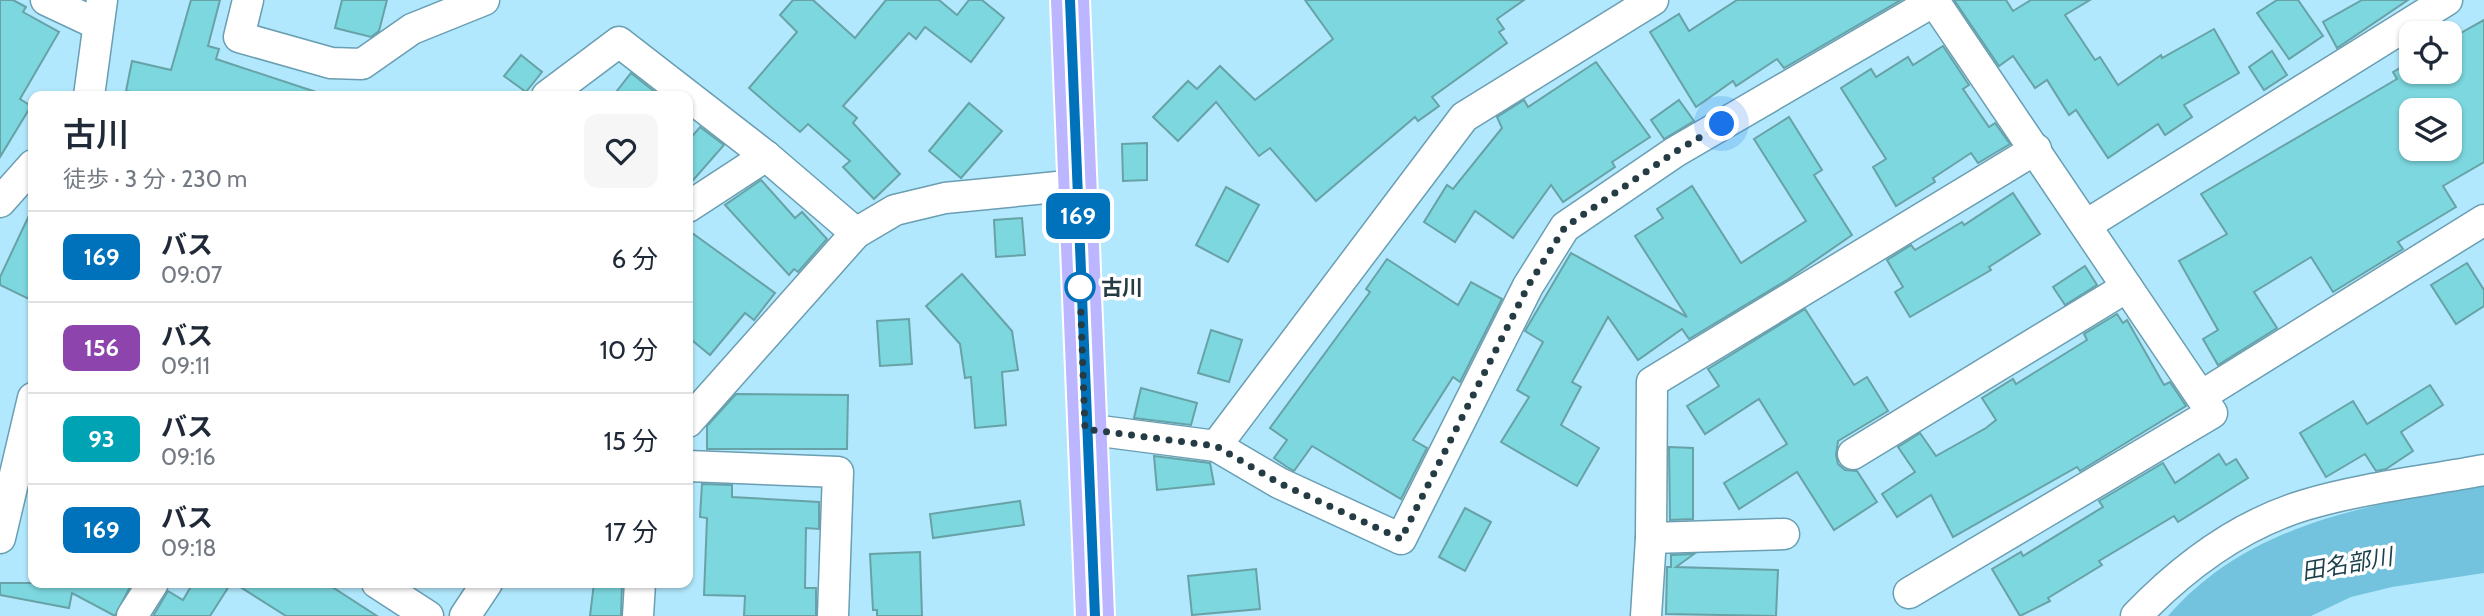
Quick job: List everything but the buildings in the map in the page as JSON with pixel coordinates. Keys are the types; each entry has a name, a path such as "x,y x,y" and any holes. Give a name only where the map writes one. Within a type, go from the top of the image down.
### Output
{"main road":[{"path":"1070,0 1085,429 1095,616"}],"street":[{"path":"46,0 100,12 90,91"},
{"path":"248,0 239,37 331,64 362,64 412,29 484,0"},
{"path":"1216,446 1464,117 1653,0"},
{"path":"2086,225 2447,0"},
{"path":"1085,429 1216,446 1279,483 1401,539 1528,286 1565,227 1675,152 1935,1 2211,414 1909,593"},
{"path":"554,91 619,42 682,91"},
{"path":"693,100 856,233"},
{"path":"1646,616 1651,538 1652,382 2036,149"},
{"path":"693,204 765,156"},
{"path":"0,202 28,171"},
{"path":"693,416 856,233 895,210 945,198 1077,185"},
{"path":"2201,396 2484,220"},
{"path":"1853,454 2127,287"},
{"path":"0,538 28,419"},
{"path":"693,466 838,472 833,616"},
{"path":"2136,616 2188,565 2241,534 2304,505 2484,470"},
{"path":"1651,538 1784,534"},
{"path":"132,616 150,588"},
{"path":"385,588 428,616"},
{"path":"465,616 484,588"},
{"path":"638,616 640,588"}],"water":[{"name":"田名部川","path":"2484,485 2484,573 2392,587 2351,597 2311,616 2168,616 2200,584 2236,559 2274,539 2355,510"}],"bus line":[{"name":"169","path":"1070,0 1085,429 1095,616"}],"place":[{"name":"古川","path":"1080,287"}],"route":[{"path":"1080,287 1085,429 1216,446 1279,483 1401,539 1528,286 1565,227 1675,152 1722,124"}]}
